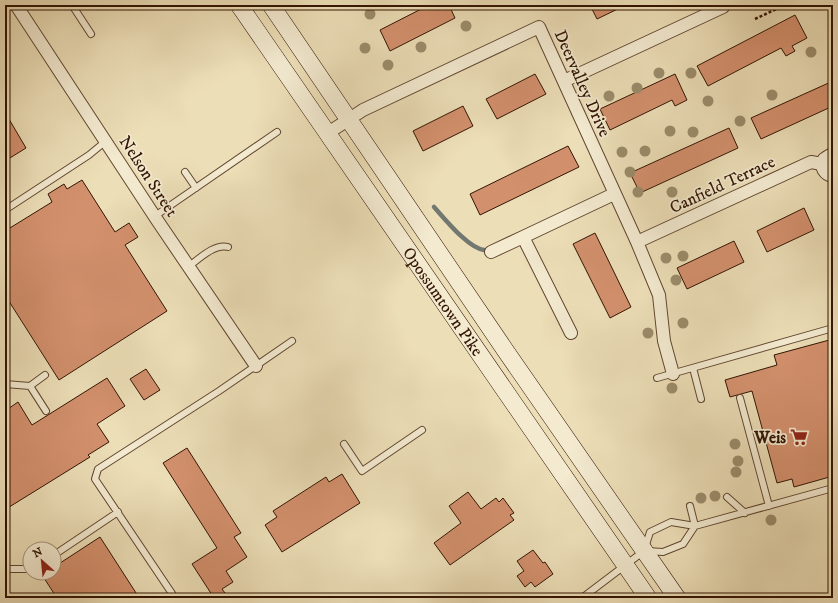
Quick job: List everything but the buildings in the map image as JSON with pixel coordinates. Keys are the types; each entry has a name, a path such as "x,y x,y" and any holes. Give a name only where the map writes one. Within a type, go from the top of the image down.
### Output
{"main road":[{"name":"Opossumtown Pike","path":"239,5 648,598"},
{"name":"Opossumtown Pike","path":"271,5 505,350 677,598"}],"street":[{"name":"Nelson Street","path":"16,5 256,366"},
{"path":"564,81 723,8 722,5"},
{"name":"Deervalley Drive","path":"328,133 363,110 539,27 637,242 659,295 664,341 673,374"},
{"path":"833,154 824,160 822,164 825,173 833,176"},
{"name":"Canfield Terrace","path":"637,242 810,162 822,164"},
{"path":"491,252 614,194"},
{"path":"523,237 571,334"}],"lane":[{"path":"72,5 91,34"},
{"path":"155,216 277,132"},
{"path":"5,210 89,155 106,141"},
{"path":"185,172 196,188"},
{"path":"189,266 215,248 223,245 228,247"},
{"path":"656,378 833,328"},
{"path":"175,598 95,479 98,469 292,341"},
{"path":"692,368 701,399"},
{"path":"5,384 30,386 45,375"},
{"path":"30,386 46,411"},
{"path":"740,398 769,506"},
{"path":"344,444 362,471 422,430"},
{"path":"582,598 644,551 650,532 671,522 695,526 833,488"},
{"path":"727,497 744,513"},
{"path":"644,551 662,552 683,544 695,526 690,506"},
{"path":"62,550 118,512"},
{"path":"5,569 22,569"}],"path":[{"path":"755,19 785,5"}],"waterway":[{"path":"434,207 464,239 484,250"}],"place":[{"name":"Weis","path":"799,437"}]}
